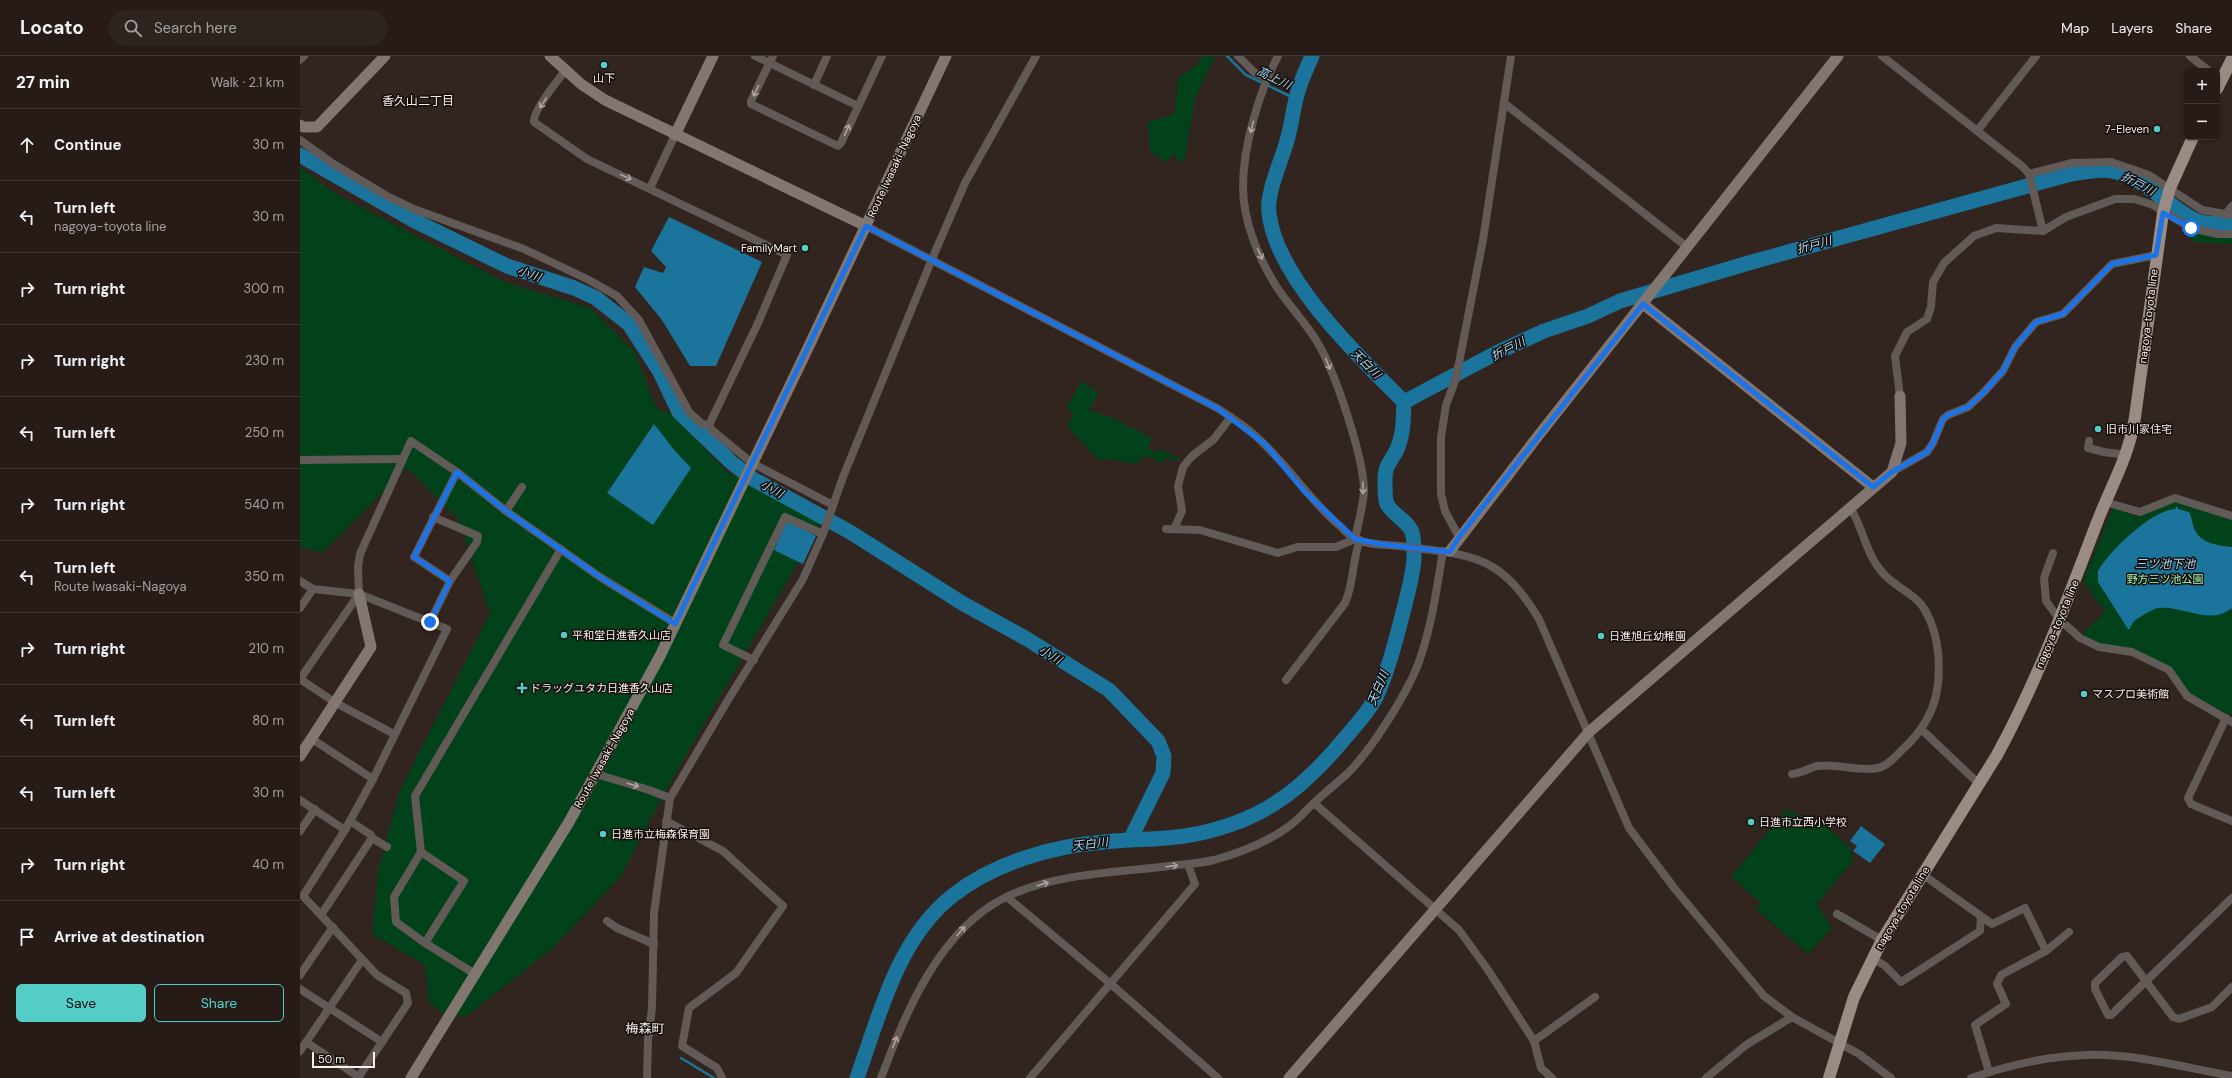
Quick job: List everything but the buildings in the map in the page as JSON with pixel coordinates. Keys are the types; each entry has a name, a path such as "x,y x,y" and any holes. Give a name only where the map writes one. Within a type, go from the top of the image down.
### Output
{"main road":[{"path":"2220,79 2232,59"},
{"name":"nagoya-toyota line","path":"1829,1078 1854,997 1882,940 2013,726 2059,618 2105,502 2126,455 2131,442 2135,417 2156,255 2164,211 2170,190 2191,140"}],"street":[{"path":"300,60 304,56"},
{"path":"300,126 317,127 385,56"},
{"path":"550,56 565,71 605,100 932,259 1217,408 1265,444 1305,492 1358,539 1380,544 1447,551 1491,564 1517,585 1539,619 1589,732 1629,828 1675,889 1764,996 1792,1017 1859,1054 1891,1078"},
{"path":"650,188 713,56"},
{"path":"755,56 771,59 814,85 858,106"},
{"path":"814,85 827,56"},
{"path":"771,59 751,101 751,104 832,145 838,146 841,144 882,56"},
{"name":"Route Iwasaki-Nagoya","path":"411,1078 565,829 596,774 675,624 946,56"},
{"path":"647,1078 654,944 654,913 670,798 728,700 803,579 932,259 965,183 1036,56"},
{"path":"1238,56 1265,83"},
{"path":"1278,56 1265,83 1250,136 1244,168 1243,187 1245,206 1253,236 1278,289 1310,330 1327,361 1349,422 1363,478 1364,492 1350,594 1346,603 1286,680"},
{"path":"1459,537 1445,511 1441,494 1441,437 1446,405 1456,378 1483,240 1511,56"},
{"path":"881,1078 909,1011 944,952 965,926 1006,897 1047,883 1100,873 1214,860 1257,845 1290,826 1349,772 1364,753 1410,683 1420,658 1447,551 1838,56"},
{"path":"1882,56 1977,131 2028,176 2043,231"},
{"path":"1977,131 2036,56"},
{"path":"2190,56 2205,68"},
{"path":"565,71 539,109 533,119 534,122 579,154 787,255 764,309 709,425"},
{"path":"1504,103 1687,247"},
{"path":"300,140 332,164 414,209 524,249 587,279 617,296 639,320 689,412 702,424 709,425"},
{"path":"2028,176 2071,163 2111,162 2149,175 2202,210 2229,215 2232,206"},
{"path":"1892,472 1901,443 1900,396 1895,356 1907,332 1927,319 1931,307 1933,282 1944,263 1974,236 1996,228 2043,231 2066,217 2115,199 2143,200 2191,228 2218,234 2232,234"},
{"path":"1289,1078 1589,732 1873,487 1892,472 1927,452 1933,443 1943,419 1948,415 1968,407 1983,393 2003,371 2015,347 2036,322 2063,314 2112,264 2156,255"},
{"path":"1643,304 1873,487"},
{"path":"1231,417 1213,440 1192,456 1183,467 1178,486 1182,511 1170,529 1200,530 1278,553 1297,546 1336,547 1358,539"},
{"path":"709,425 712,430 751,466 832,509"},
{"path":"300,756 372,647 360,594 358,567 360,554 411,441 457,472 506,511 600,577 675,624"},
{"path":"2089,441 2088,448 2126,455"},
{"path":"300,460 402,459"},
{"path":"450,581 414,557 457,472"},
{"path":"506,511 522,487"},
{"path":"2105,502 2140,512 2175,498 2232,516"},
{"path":"1792,774 1803,773 1817,766 1879,768 1889,762 1921,729 1928,718 1936,687 1938,652 1933,628 1925,609 1882,574 1872,559 1858,520 1850,507"},
{"path":"430,622 450,581 477,542 478,536 433,517"},
{"path":"754,660 723,645 785,517 824,530"},
{"path":"475,974 425,943 396,922 394,897 421,852 415,796 561,549"},
{"path":"2053,553 2044,578 2046,601 2059,618 2080,638 2099,647 2132,652 2169,670 2187,696 2229,720 2188,798 2191,804 2232,821"},
{"path":"300,581 313,589 360,594 447,629 373,779 345,830 301,898 333,927 377,975 406,993 408,1003 358,1078 306,1042"},
{"path":"300,608 313,589"},
{"path":"360,594 300,679 336,702 394,734"},
{"path":"1921,729 1978,784"},
{"path":"312,739 373,779"},
{"path":"596,774 670,798"},
{"path":"300,800 345,830"},
{"path":"1314,803 1459,930 1488,970 1534,1041 1541,1068 1552,1078"},
{"path":"300,831 315,809"},
{"path":"350,820 371,835 372,838 387,847"},
{"path":"666,821 723,851 783,906 736,973 689,1008 682,1046 717,1068 722,1078"},
{"path":"321,915 372,838"},
{"path":"421,852 464,881 425,943"},
{"path":"1030,1078 1112,985 1195,884 1188,864"},
{"path":"1922,874 1992,924 2025,908 2046,950"},
{"path":"1006,897 1112,985 1218,1078"},
{"path":"2232,898 2146,982 2111,1015 2108,1015 2095,989 2095,983 2122,957 2127,956 2146,982 2173,1017 2179,1019 2212,1007 2232,987"},
{"path":"1836,914 1882,940"},
{"path":"1872,960 1884,966 1901,982 1980,931 1981,917"},
{"path":"607,921 617,928 654,944"},
{"path":"300,975 333,927"},
{"path":"1989,1072 1975,1025 2006,1004 1997,984 2001,975 2046,950 2069,932"},
{"path":"300,1051 362,960"},
{"path":"300,989 382,1042"},
{"path":"1534,1041 1595,997"},
{"path":"1706,1078 1746,1045 1792,1017"},
{"path":"1971,1078 2028,1061 2088,1054 2123,1057 2232,1076"}],"green space":[{"path":"1203,56 1215,56 1195,98 1185,159 1180,162 1175,154 1167,160 1161,162 1160,156 1154,155 1150,149 1148,122 1174,114 1179,77 1196,66"},
{"path":"300,167 333,192 504,282 590,308 634,351 657,409 672,414 728,473 822,521 671,781 621,876 552,949 465,1017 444,1014 429,1003 425,965 372,934 378,872 400,790 490,614 459,520 407,468 322,553 300,546"},
{"path":"2192,232 2232,236 2232,244 2195,242 2190,239"},
{"path":"1081,381 1099,393 1090,408 1091,411 1108,416 1152,438 1148,448 1156,452 1162,450 1180,459 1178,461 1166,458 1160,464 1154,458 1145,456 1136,464 1111,459 1099,460 1067,426 1074,415 1067,408"},
{"name":"野方三ツ池公園","path":"2175,502 2232,520 2232,716 2190,694 2171,668 2101,645 2082,634 2105,612 2083,581 2113,508 2139,517"},
{"path":"1786,810 1826,826 1850,848 1853,861 1817,904 1832,928 1808,954 1756,909 1761,903 1731,877"}],"water":[{"path":"669,217 762,262 716,366 690,366 662,320 635,287 644,267 663,273 666,267 651,251"},
{"path":"654,424 675,451 691,468 653,525 607,493"},
{"name":"三ツ池下池","path":"2177,506 2178,509 2189,512 2194,528 2200,537 2205,541 2232,547 2232,608 2223,613 2206,615 2169,608 2157,608 2138,618 2130,629 2128,629 2098,582 2098,571 2111,553 2132,533 2155,516 2175,509"},
{"path":"787,520 816,536 803,564 774,550"},
{"path":"1861,826 1885,844 1870,863 1853,851 1857,846 1850,841"}],"waterway":[{"name":"高上川","path":"1227,56 1246,75 1296,99"},
{"name":"天白川","path":"857,1078 892,980 904,956 917,934 933,914 952,896 968,884 1005,865 1064,847 1114,841 1185,836 1211,831 1234,824 1275,804 1311,775 1359,722 1378,693 1388,666 1409,590 1414,560 1414,541 1411,530 1409,526 1389,508 1386,502 1385,494 1385,477 1387,467 1396,452 1400,441 1403,425 1404,402 1343,340 1303,290 1287,264 1275,238 1269,213 1272,185 1286,145 1298,90 1312,56"},
{"name":"小川","path":"300,155 413,220 507,266 574,288 596,298 629,324 660,372 679,412 732,463 753,479 850,532 962,603 1027,639 1109,690 1158,741 1164,756 1163,773 1130,840"},
{"name":"折戸川","path":"1404,402 1498,352 1544,331 1588,316 1620,301 1752,262 2067,175 2098,170 2116,172 2148,187 2176,208 2199,222 2232,224"},
{"path":"681,1058 714,1078"}],"place":[{"name":"山下","path":"604,65"},
{"name":"7-Eleven","path":"2157,129"},
{"name":"FamilyMart","path":"805,248"},
{"name":"旧市川家住宅","path":"2098,429"},
{"name":"平和堂日進香久山店","path":"564,635"},
{"name":"日進旭丘幼稚園","path":"1601,636"},
{"name":"ドラッグユタカ日進香久山店","path":"522,688"},
{"name":"マスプロ美術館","path":"2084,694"},
{"name":"日進市立西小学校","path":"1751,822"},
{"name":"日進市立梅森保育園","path":"603,834"}],"district":[{"name":"香久山二丁目","path":"418,101"},
{"name":"梅森町","path":"645,1028"}],"route":[{"path":"430,622 450,581 414,557 457,472 506,511 600,577 675,624 866,226 1217,408 1265,444 1305,492 1334,521 1355,539 1380,544 1450,552 1459,537 1643,304 1791,420 1873,487 1912,459 1927,452 1933,443 1943,419 1948,415 1968,407 1983,393 2003,371 2015,347 2036,322 2063,314 2112,264 2122,260 2156,255 2163,213 2191,228"}]}
